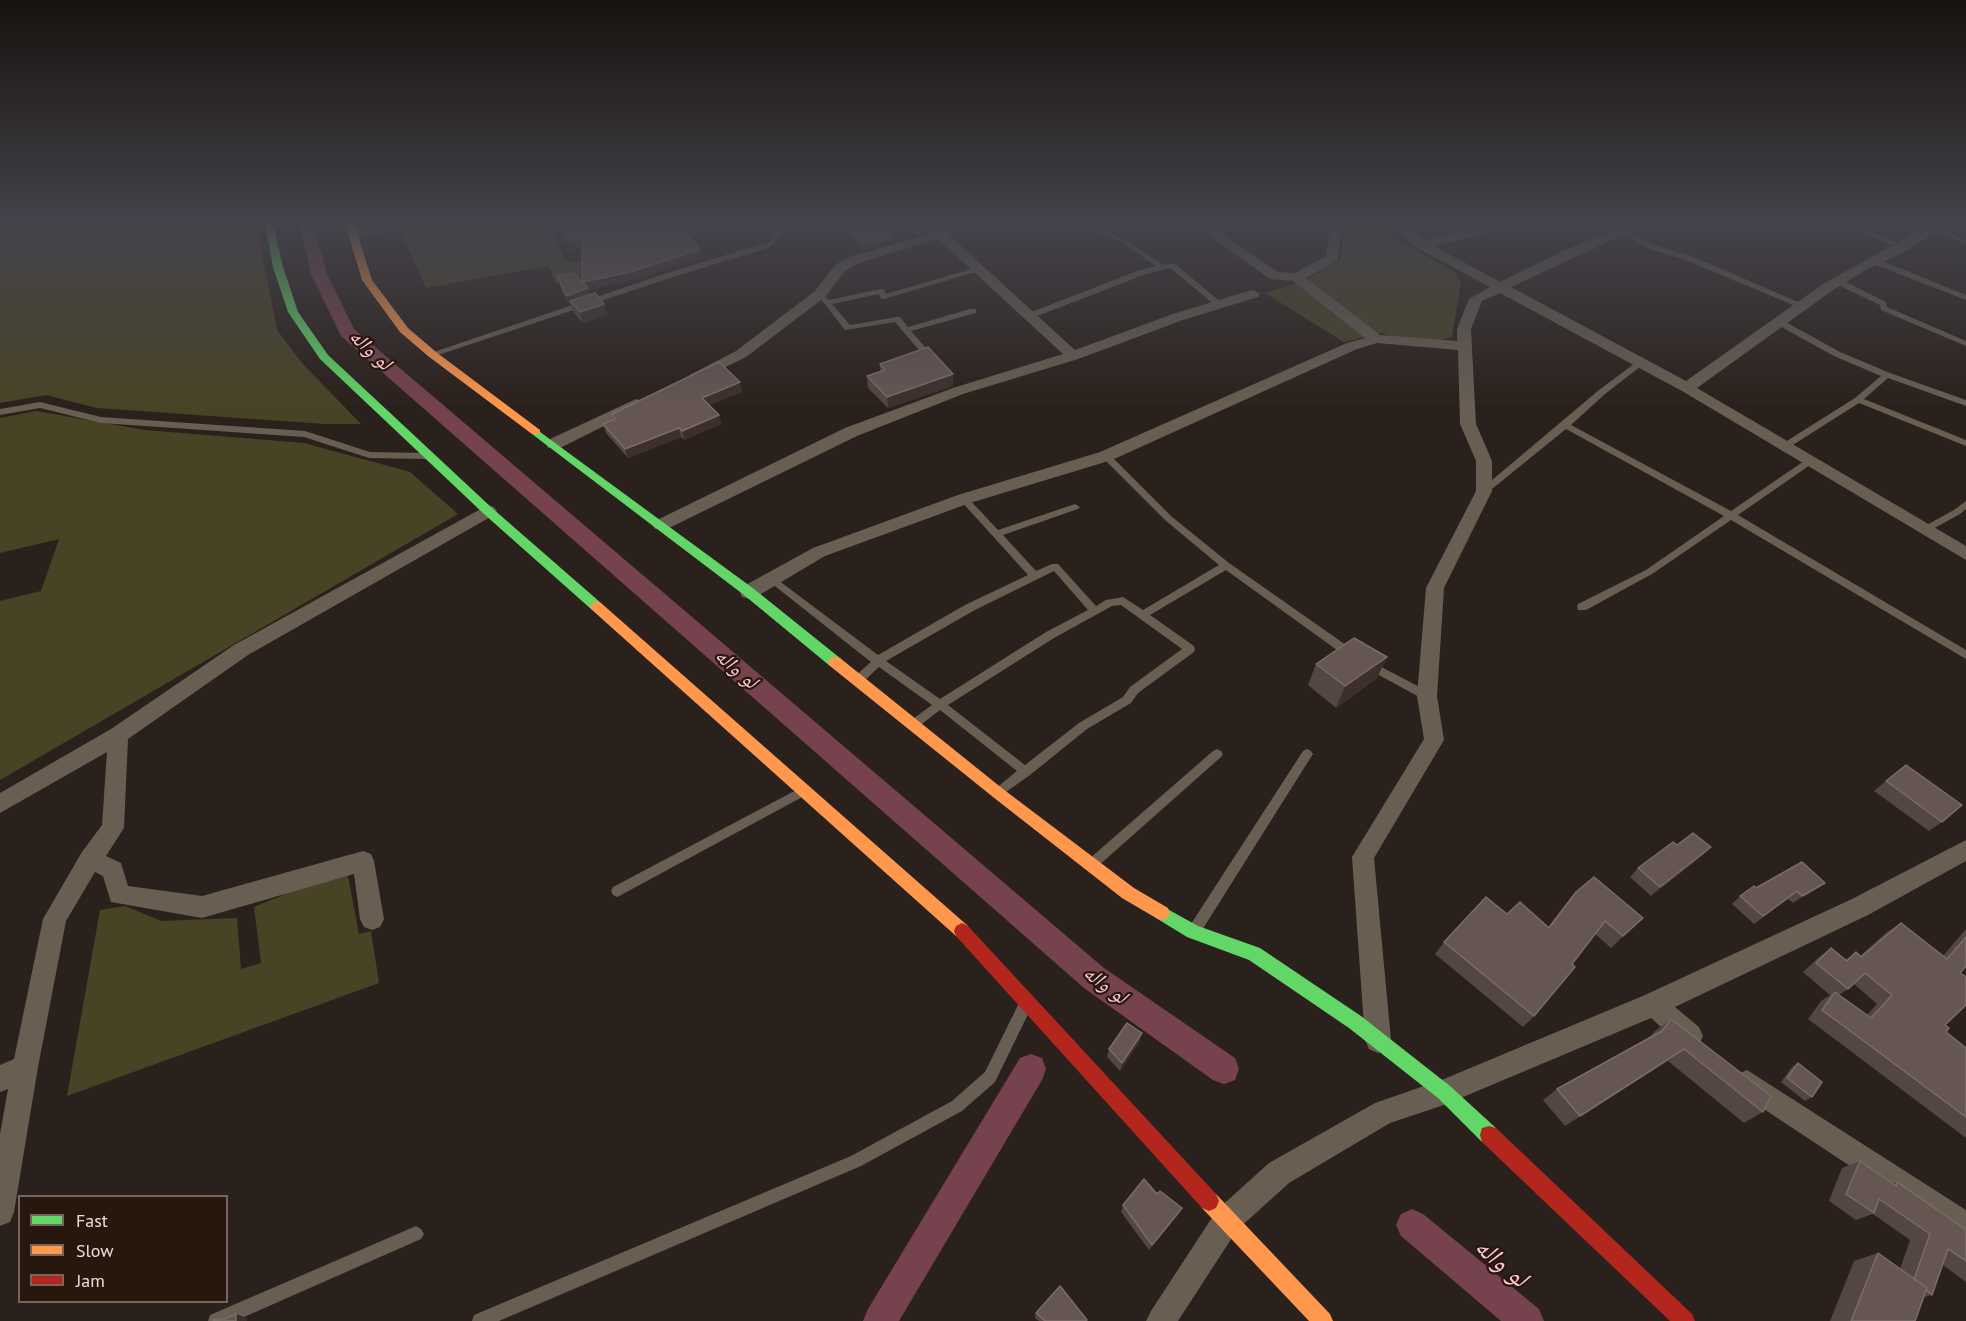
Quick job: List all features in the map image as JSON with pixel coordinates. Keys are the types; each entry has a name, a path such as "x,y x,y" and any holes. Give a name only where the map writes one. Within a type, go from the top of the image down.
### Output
{"street":[{"path":"284,285 293,312 324,357 488,511 972,940 1227,1220 1323,1321"},
{"path":"370,285 382,304 404,330 432,354 749,592 998,794 1128,893 1193,932 1254,954 1378,1040 1444,1092 1685,1321"},
{"path":"689,379 741,354 825,298 832,285"},
{"path":"994,285 1073,356"},
{"path":"1306,285 1376,339"},
{"path":"1494,285 1687,388 1966,554"},
{"path":"1378,1040 1363,857 1434,740 1427,696 1436,588 1484,491 1484,461 1468,424 1464,328 1476,299 1503,285"},
{"path":"1687,388 1832,285"},
{"path":"661,525 851,432 958,391 1073,356 1253,294"},
{"path":"749,592 819,552 964,499 1106,456 1352,346 1376,339 1465,346"},
{"path":"554,444 647,399"},
{"path":"0,804 118,735 242,650 488,511"},
{"path":"0,1212 54,920 90,859 113,828 118,735"},
{"path":"1161,1321 1227,1220 1279,1173 1383,1112 1444,1092 1654,1004 1860,907 1966,850"},
{"path":"90,859 113,870 119,895 202,907 363,861 372,919"},
{"path":"1654,1004 1705,1050"},
{"path":"0,1079 25,1067"},
{"path":"1730,1072 1966,1226"}],"lane":[{"path":"432,354 641,285"},
{"path":"825,298 881,291 884,297 927,285"},
{"path":"1029,316 1109,285"},
{"path":"1195,285 1219,304"},
{"path":"1752,285 1801,305"},
{"path":"1844,285 1883,304 1884,308 1966,344"},
{"path":"1933,285 1966,298"},
{"path":"825,298 848,328 897,319 921,348"},
{"path":"906,330 973,311"},
{"path":"1779,322 1837,354 1887,375 1966,403"},
{"path":"1484,491 1566,425 1602,392 1641,363"},
{"path":"1785,446 1858,400 1887,375"},
{"path":"1858,400 1966,443"},
{"path":"0,412 40,405 101,420 305,434 369,455 430,456"},
{"path":"1566,425 1732,516 1966,655"},
{"path":"1106,456 1168,518 1226,565 1346,652 1427,696"},
{"path":"1582,607 1649,572 1810,461"},
{"path":"964,499 1035,576"},
{"path":"1926,529 1966,504"},
{"path":"996,534 1075,507"},
{"path":"1142,615 1226,565"},
{"path":"858,680 878,661 969,608 1055,566 1095,611"},
{"path":"771,579 1026,771"},
{"path":"914,724 957,692 1032,646 1110,603 1123,601 1190,649 1134,690 1127,700 1083,726 998,794"},
{"path":"1091,865 1217,754"},
{"path":"1193,932 1307,754"},
{"path":"617,891 805,791"},
{"path":"480,1321 856,1161 957,1106 990,1077 1028,1001"},
{"path":"216,1321 416,1234"}],"shaded area":[{"path":"0,285 268,285 277,330 302,363 361,424 325,424 97,408 46,395 0,403"},
{"path":"424,285 445,285 426,288"},
{"path":"1291,285 1461,285 1452,337 1416,347 1382,333 1344,342 1265,293"},
{"path":"36,411 145,430 304,443 410,472 458,514 0,780 0,601 41,591 59,539 0,553 0,418"},
{"path":"348,876 359,934 371,931 379,983 67,1096 100,910 125,906 161,921 237,918 241,969 261,963 254,907 298,889"}],"building":[{"path":"561,285 585,285 588,288 566,296"},
{"path":"595,293 604,304 580,312 570,301"},
{"path":"928,347 953,374 887,397 867,376 885,370 880,364"},
{"path":"719,362 740,382 702,398 719,415 682,431 679,428 625,449 603,424 615,419 612,414"},
{"path":"1354,638 1387,657 1345,686 1316,664"},
{"path":"1906,765 1962,805 1942,822 1886,781"},
{"path":"1693,833 1711,847 1660,887 1638,868 1673,842 1677,845"},
{"path":"1802,862 1825,883 1802,896 1797,891 1763,916 1740,896 1754,886 1756,888"},
{"path":"1594,877 1643,918 1623,936 1605,921 1572,964 1575,967 1534,1016 1444,942 1486,897 1507,914 1520,902 1549,928 1576,892"},
{"path":"1901,923 1947,959 1966,937 1966,966 1960,973 1966,977 1966,1005 1945,1025 1949,1028 1946,1032 1966,1048 1966,1117 1822,1010 1835,992 1871,1018 1892,995 1865,973 1848,989 1816,963 1831,948 1847,961 1856,952 1861,957"},
{"path":"1671,1019 1771,1096 1763,1112 1684,1049 1580,1116 1557,1089 1662,1031"},
{"path":"1127,1023 1142,1033 1122,1063 1109,1049"},
{"path":"1798,1063 1822,1082 1812,1097 1787,1078"},
{"path":"1860,1161 1896,1186 1897,1182 1966,1230 1966,1261 1948,1249 1932,1295 1926,1290 1927,1288 1914,1279 1930,1234 1879,1199 1874,1213 1846,1194"},
{"path":"1144,1179 1157,1194 1160,1191 1182,1208 1152,1245 1123,1205"},
{"path":"1878,1253 1927,1288 1915,1321 1851,1321"},
{"path":"1060,1286 1086,1321 1045,1321 1036,1313"},
{"path":"236,1314 236,1321 213,1321 224,1319"}],"waterway":[{"name":"لو واله","path":"324,285 347,332 1094,978 1224,1069"},
{"path":"880,1321 1031,1069"},
{"name":"لو واله","path":"1412,1225 1527,1321"}],"traffic: fast":[{"path":"284,285 293,312 324,357 488,511 596,606"},
{"path":"536,432 749,592 835,662"},
{"path":"1162,913 1193,932 1254,954 1355,1022 1444,1092 1489,1135"}],"traffic: slow":[{"path":"370,285 404,330 432,354 536,432"},
{"path":"596,606 962,931"},
{"path":"835,662 998,793 1128,893 1162,913"},
{"path":"1209,1201 1323,1321"}],"traffic: jam":[{"path":"962,931 1209,1201"},
{"path":"1489,1135 1685,1321"}]}
